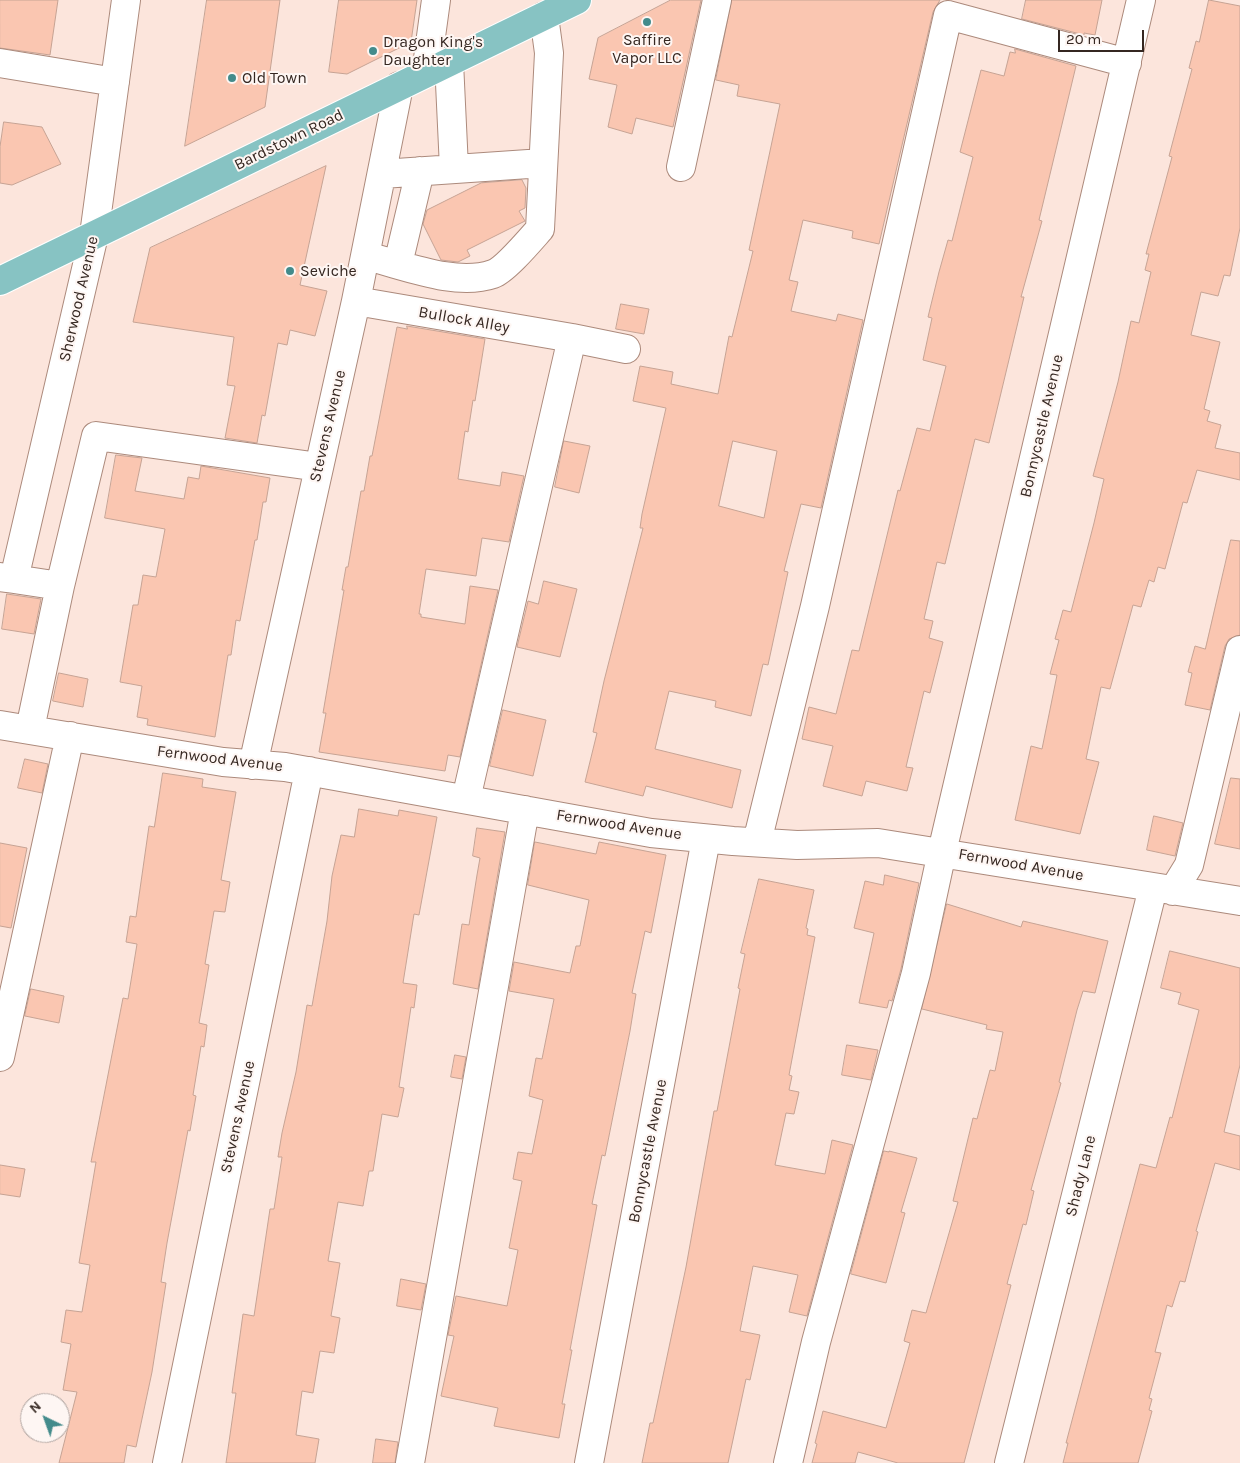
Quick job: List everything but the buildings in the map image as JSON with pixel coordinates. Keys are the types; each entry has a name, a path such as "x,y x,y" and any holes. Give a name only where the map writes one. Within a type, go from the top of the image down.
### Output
{"main road":[{"name":"Bardstown Road","path":"0,281 577,0"}],"street":[{"name":"Sherwood Avenue","path":"7,578 94,235 126,0"},
{"path":"436,0 437,68 454,168"},
{"path":"682,167 717,0"},
{"name":"Bonnycastle Avenue","path":"788,1463 816,1342 916,973 942,852 1141,0"},
{"path":"757,842 815,606 948,15 1127,63"},
{"path":"366,256 457,279 495,274 540,229 549,53 544,16"},
{"path":"0,63 115,82"},
{"name":"Stevens Avenue","path":"253,765 366,256 399,86"},
{"path":"382,174 543,163"},
{"path":"398,264 420,171"},
{"name":"Bullock Alley","path":"356,301 626,349"},
{"path":"466,799 572,338"},
{"path":"30,729 60,586 96,436 319,467"},
{"path":"7,578 60,586"},
{"name":"Shady Lane","path":"1009,1463 1163,890 1189,865 1240,650"},
{"name":"Fernwood Avenue","path":"0,725 223,762 309,771 651,833 797,845 878,843 1240,901"},
{"path":"0,1056 70,736"},
{"name":"Stevens Avenue","path":"167,1463 309,771"},
{"path":"410,1463 525,810"},
{"name":"Bonnycastle Avenue","path":"589,1463 706,839"}],"place":[{"name":"Saffire Vapor LLC","path":"647,22"},
{"name":"Dragon King's Daughter","path":"373,51"},
{"name":"Old Town","path":"232,78"},
{"name":"Seviche","path":"290,271"}]}
